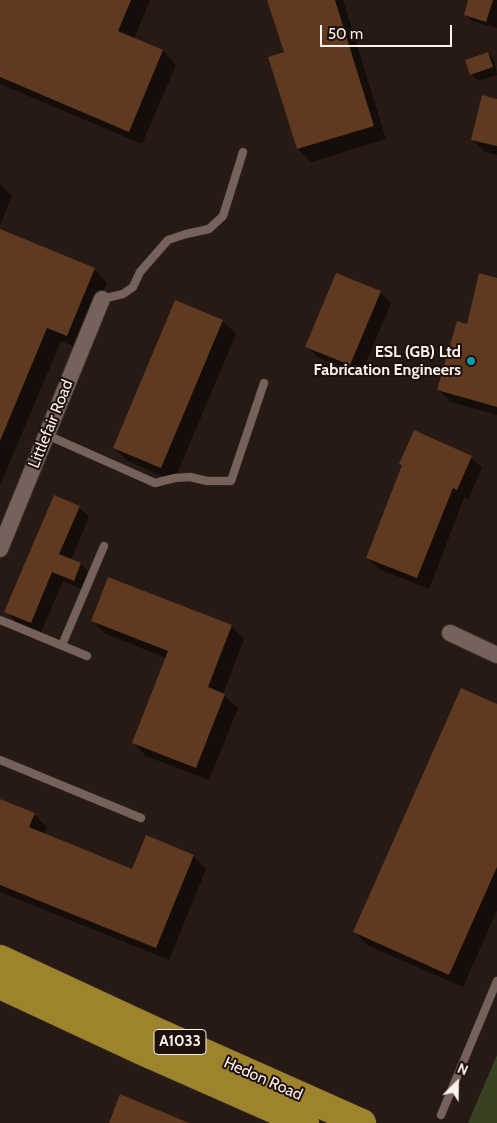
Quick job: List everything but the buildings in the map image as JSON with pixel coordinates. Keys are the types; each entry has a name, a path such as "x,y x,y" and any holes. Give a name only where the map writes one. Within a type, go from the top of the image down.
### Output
{"highway":[{"name":"Hedon Road","path":"0,958 153,1030 362,1123"},
{"name":"Hedon Road","path":"0,984 142,1052 305,1123"}],"street":[{"name":"Littlefair Road","path":"0,549 102,299"},
{"path":"450,633 497,655"}],"lane":[{"path":"102,299 123,294 133,287 140,272 168,240 210,229 223,216 244,152"},
{"path":"47,435 155,483 175,478 190,477 207,481 231,481 264,383"},
{"path":"62,645 104,546"},
{"path":"0,620 87,656"},
{"path":"0,760 141,818"},
{"path":"441,1115 497,981"}],"green space":[{"path":"497,1055 497,1123 468,1123"}],"place":[{"name":"ESL (GB) Ltd Fabrication Engineers","path":"471,361"}]}
